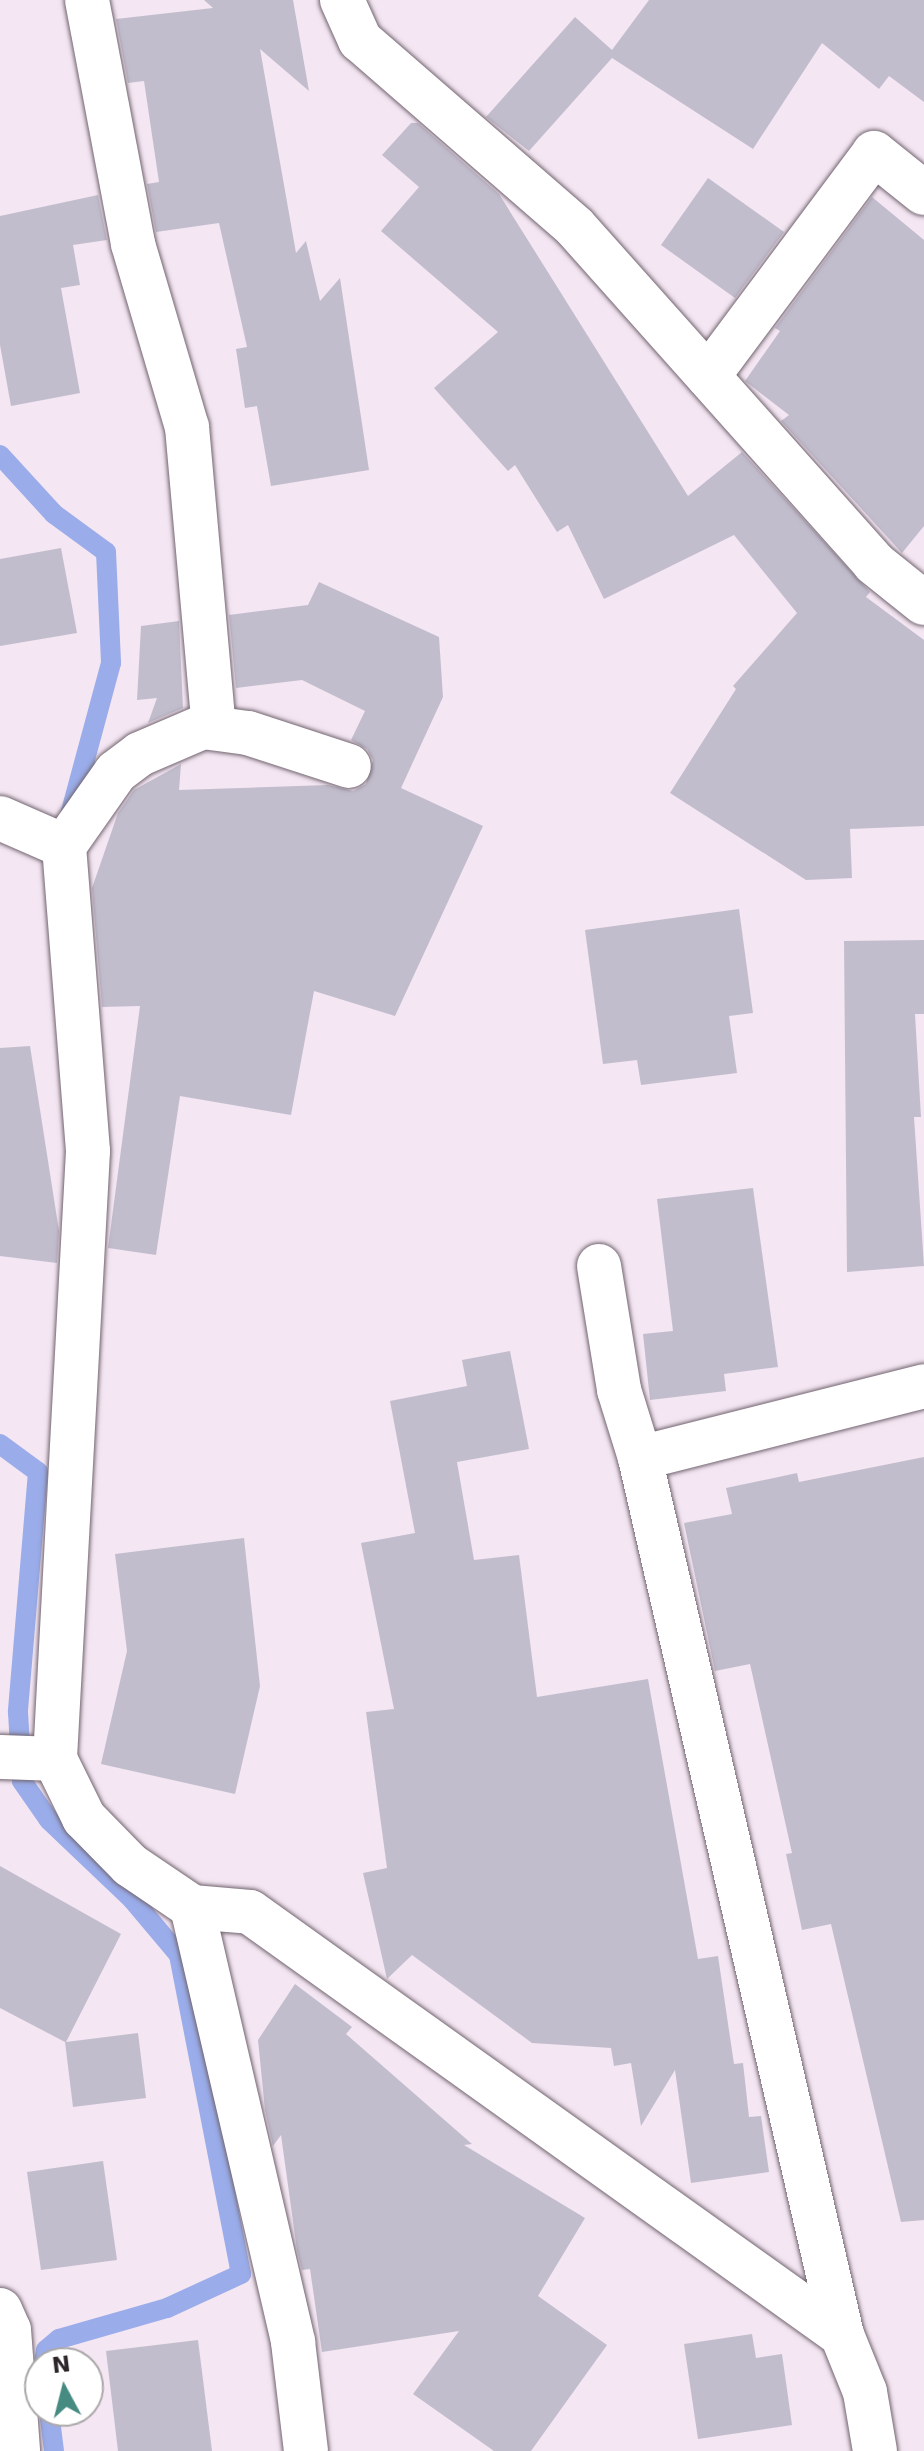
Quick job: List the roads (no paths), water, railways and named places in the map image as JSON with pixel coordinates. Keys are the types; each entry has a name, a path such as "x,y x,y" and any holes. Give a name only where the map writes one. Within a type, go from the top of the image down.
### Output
{"street":[{"path":"87,0 133,244 187,427 214,728"},
{"path":"342,0 360,40 575,227 874,563 924,603"},
{"path":"708,376 874,153 924,193"},
{"path":"349,766 248,733 203,727 140,754 116,772 64,846 88,1151 55,1759 84,1818 130,1865 192,1907 250,1912 842,2335"},
{"path":"0,818 64,846"},
{"path":"599,1266 619,1390 640,1458 842,2335 865,2392 875,2451"},
{"path":"640,1458 924,1386"},
{"path":"0,1757 55,1759"},
{"path":"192,1907 293,2342 306,2451"},
{"path":"0,2310 9,2330 18,2451"}],"waterway":[{"path":"0,455 54,514 106,552 111,663 70,815"},
{"path":"0,1444 38,1472 18,1712 22,1781 49,1820 132,1899 179,1955 241,2274 167,2308 59,2339 50,2347"},
{"path":"51,2427 54,2451"}]}
